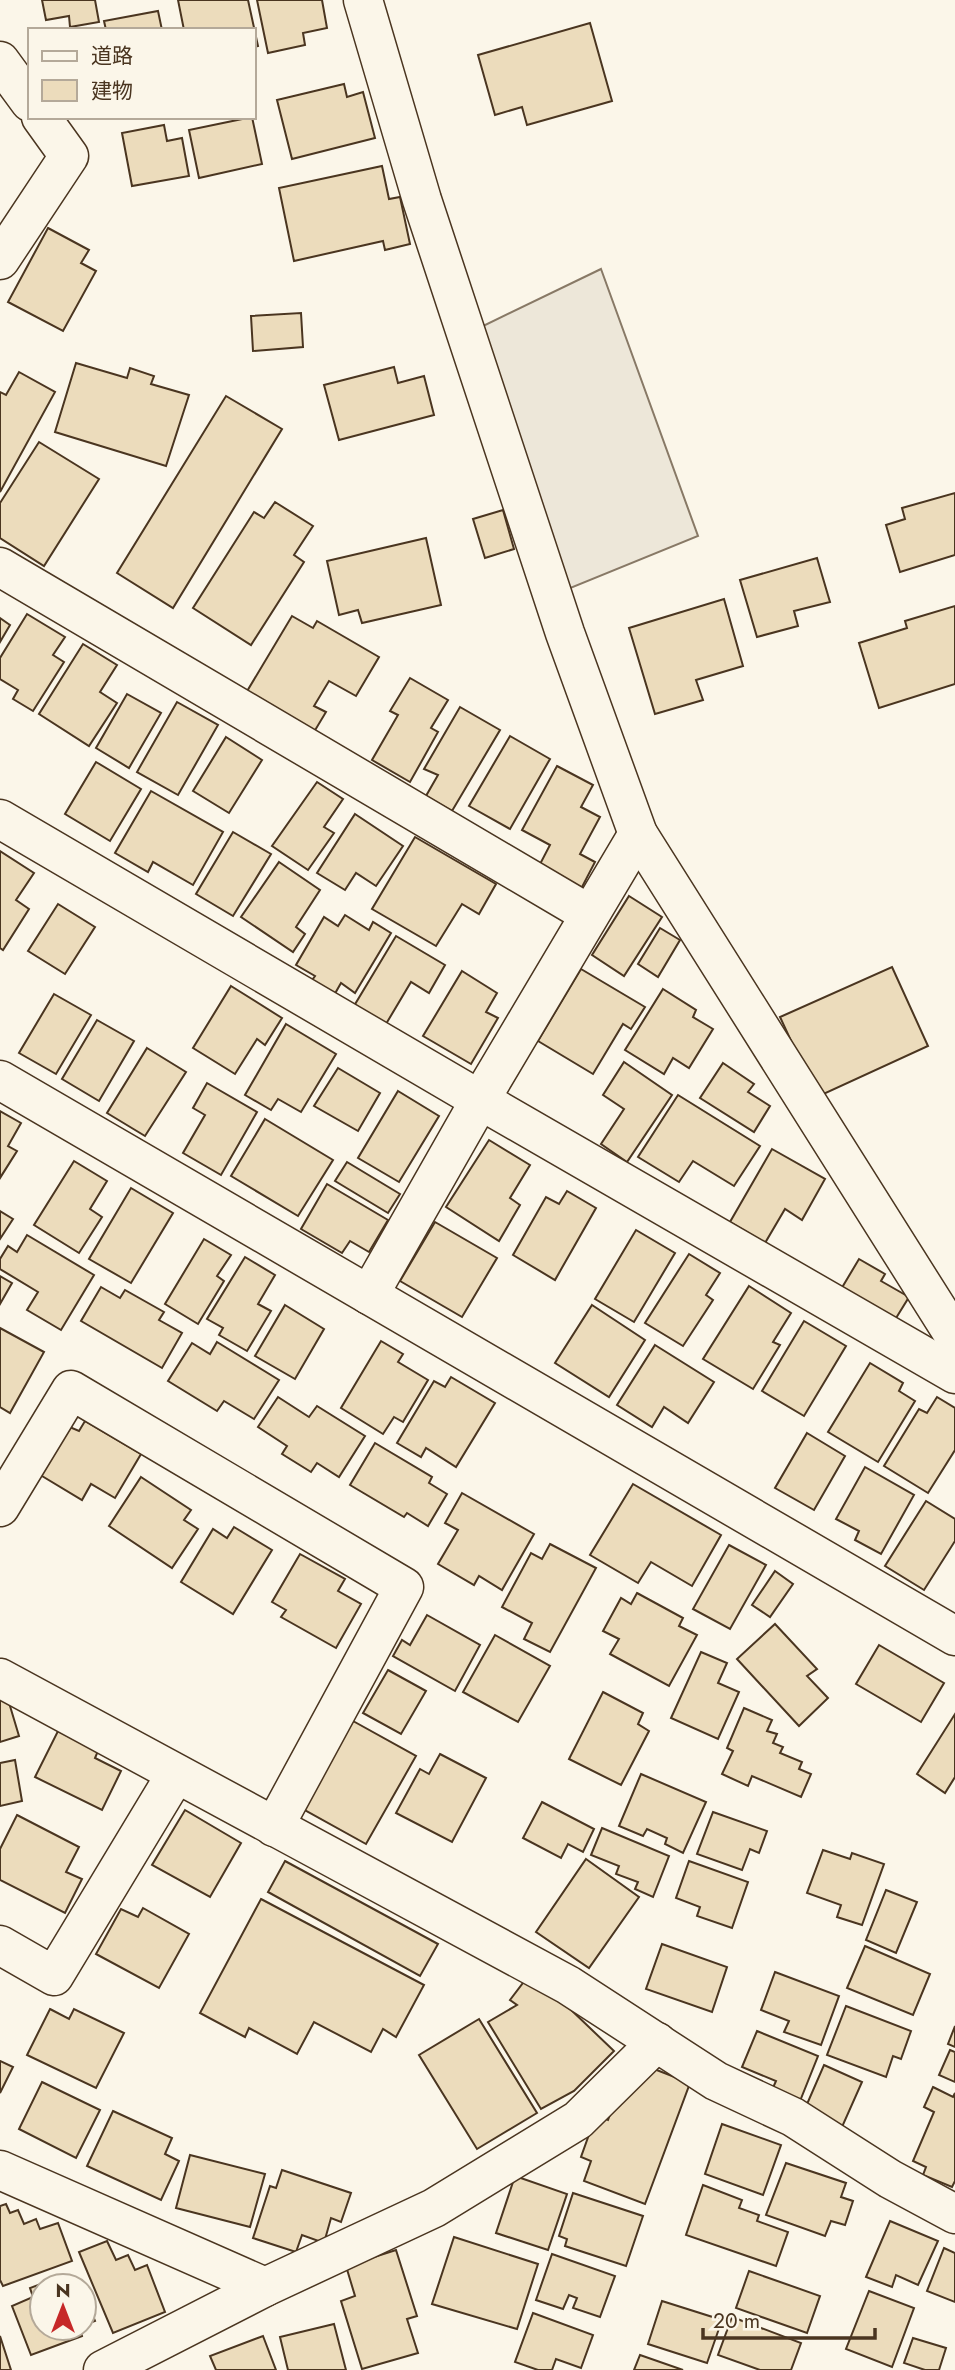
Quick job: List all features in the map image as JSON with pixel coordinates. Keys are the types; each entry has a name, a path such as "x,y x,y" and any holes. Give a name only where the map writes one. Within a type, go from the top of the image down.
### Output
{"street":[{"path":"363,0 426,213 565,633 638,834 955,1337"},
{"path":"0,61 28,99"},
{"path":"0,260 69,156 42,119"},
{"path":"0,567 590,914"},
{"path":"0,819 955,1374"},
{"path":"369,1295 480,1100 638,834"},
{"path":"0,1080 955,1636"},
{"path":"0,1507 71,1390 404,1587 274,1827"},
{"path":"1,1680 568,1985 716,2081 793,2117 890,2179 955,2214"},
{"path":"0,1945 54,1976 176,1774"},
{"path":"103,2370 265,2287 435,2208 578,2120 657,2042"},
{"path":"0,2170 265,2287"}],"shaded area":[{"path":"601,269 698,536 568,589 483,326"}],"building":[{"path":"42,0 95,0 99,22 70,27 69,16 46,20"},
{"path":"178,0 248,0 254,28 184,28"},
{"path":"257,0 322,0 327,28 303,33 305,45 268,53"},
{"path":"158,11 162,28 106,28 104,21"},
{"path":"590,23 612,101 527,125 522,107 495,115 478,55"},
{"path":"344,84 347,97 363,92 375,138 292,159 277,100"},
{"path":"252,119 262,164 199,178 189,130"},
{"path":"164,125 167,141 182,138 189,176 132,186 122,133"},
{"path":"382,166 389,199 400,197 410,244 385,250 383,241 294,261 279,188"},
{"path":"48,228 89,250 81,263 96,271 63,331 8,302"},
{"path":"301,313 303,347 253,351 251,316"},
{"path":"76,363 127,378 130,368 154,376 151,384 189,395 166,466 55,432"},
{"path":"394,367 398,383 424,376 434,415 339,440 324,385"},
{"path":"19,372 55,392 0,492 0,392 6,395"},
{"path":"226,396 282,429 173,608 117,573"},
{"path":"39,442 99,479 44,566 0,538 0,503"},
{"path":"955,493 955,555 900,572 886,525 905,519 902,508"},
{"path":"275,502 313,526 294,555 304,562 251,645 193,608 254,512 264,518"},
{"path":"503,510 514,549 485,558 473,519"},
{"path":"426,538 441,605 362,623 358,610 339,615 327,561"},
{"path":"817,558 830,602 794,611 798,626 757,637 740,580"},
{"path":"724,599 743,666 696,680 703,700 655,714 629,628"},
{"path":"955,606 955,684 879,708 859,643 907,628 905,621"},
{"path":"27,614 65,637 53,655 64,662 33,711 13,699 18,690 0,679 0,658"},
{"path":"292,616 313,628 317,621 379,657 356,696 329,681 314,706 326,712 314,732 246,693"},
{"path":"0,618 10,625 0,642"},
{"path":"83,644 117,665 100,692 117,703 89,746 39,714"},
{"path":"410,678 448,700 431,728 438,732 410,782 372,760 398,715 390,711"},
{"path":"127,694 161,713 129,768 96,748"},
{"path":"177,702 218,725 178,795 137,772"},
{"path":"460,707 500,730 452,811 426,796 438,775 424,769"},
{"path":"510,736 550,759 510,829 469,806"},
{"path":"226,737 262,760 229,813 193,791"},
{"path":"96,762 141,789 110,841 65,814"},
{"path":"557,766 593,785 581,807 600,817 580,854 595,862 581,889 539,866 550,845 522,830"},
{"path":"317,782 343,799 324,827 334,833 308,870 272,846"},
{"path":"151,791 223,832 193,885 153,862 148,872 115,853"},
{"path":"355,814 403,846 376,886 356,873 345,890 317,873"},
{"path":"233,832 271,854 233,916 196,894"},
{"path":"415,837 496,884 479,914 462,904 436,946 372,909"},
{"path":"0,851 34,873 16,900 29,909 3,950 0,948"},
{"path":"279,862 320,890 296,927 305,934 293,952 241,917"},
{"path":"629,896 662,917 624,976 592,955"},
{"path":"58,904 95,927 65,974 28,951"},
{"path":"345,915 369,930 373,922 391,933 355,993 341,983 333,997 310,983 315,976 296,965 324,917 338,926"},
{"path":"660,928 680,940 658,977 638,964"},
{"path":"396,936 445,965 429,993 411,982 386,1024 354,1006"},
{"path":"892,967 928,1046 817,1097 780,1017"},
{"path":"581,969 645,1007 631,1029 623,1024 593,1074 538,1041"},
{"path":"462,971 497,993 486,1012 498,1018 471,1064 423,1036"},
{"path":"231,986 282,1018 265,1045 257,1039 235,1074 193,1048"},
{"path":"663,989 696,1010 693,1017 713,1029 689,1068 673,1058 664,1074 625,1050"},
{"path":"54,994 91,1015 56,1074 19,1053"},
{"path":"97,1020 134,1041 99,1101 62,1079"},
{"path":"286,1024 336,1054 301,1112 278,1099 271,1110 245,1095"},
{"path":"147,1048 186,1072 145,1136 107,1113"},
{"path":"624,1062 672,1095 627,1162 601,1144 624,1109 603,1095"},
{"path":"723,1063 754,1084 748,1092 770,1106 754,1132 700,1098"},
{"path":"338,1068 380,1093 358,1131 314,1106"},
{"path":"207,1083 257,1112 221,1175 183,1153 205,1115 193,1108"},
{"path":"398,1091 439,1116 399,1182 358,1158"},
{"path":"678,1095 760,1146 734,1186 693,1161 679,1182 638,1157"},
{"path":"0,1111 21,1123 8,1146 17,1151 0,1178"},
{"path":"265,1119 333,1160 298,1216 231,1176"},
{"path":"489,1140 530,1165 510,1198 520,1205 499,1241 446,1207"},
{"path":"772,1149 825,1179 802,1220 785,1209 765,1243 730,1222"},
{"path":"74,1161 107,1181 90,1209 102,1217 79,1253 34,1225"},
{"path":"347,1162 400,1194 388,1213 335,1181"},
{"path":"327,1184 388,1220 369,1252 350,1241 342,1253 301,1229"},
{"path":"131,1188 173,1213 131,1283 89,1259"},
{"path":"567,1191 596,1208 555,1280 513,1255 546,1197 559,1204"},
{"path":"0,1211 13,1219 0,1239"},
{"path":"435,1222 497,1258 462,1317 400,1281"},
{"path":"636,1230 675,1253 634,1322 595,1299"},
{"path":"27,1235 94,1275 61,1330 27,1310 38,1292 0,1269 0,1259 8,1246 17,1252"},
{"path":"204,1239 231,1255 217,1276 224,1281 198,1324 165,1304"},
{"path":"689,1254 720,1273 706,1295 713,1300 683,1346 645,1323"},
{"path":"245,1257 275,1275 258,1304 271,1311 247,1351 219,1335 223,1328 207,1319"},
{"path":"859,1259 885,1274 881,1281 909,1297 893,1323 840,1291"},
{"path":"0,1276 12,1283 0,1304"},
{"path":"749,1286 791,1313 773,1342 780,1345 753,1389 703,1359"},
{"path":"101,1287 120,1298 125,1290 164,1312 159,1320 182,1333 162,1368 81,1321"},
{"path":"285,1305 324,1329 295,1379 255,1356"},
{"path":"592,1305 645,1340 609,1397 555,1363"},
{"path":"804,1321 846,1346 804,1416 762,1391"},
{"path":"0,1328 44,1352 10,1413 0,1407"},
{"path":"381,1341 403,1354 398,1362 428,1380 403,1422 394,1417 383,1434 341,1408"},
{"path":"217,1342 279,1380 254,1419 224,1401 217,1411 168,1381 192,1343 210,1354"},
{"path":"655,1345 714,1382 688,1423 664,1407 652,1427 617,1405"},
{"path":"870,1363 903,1383 899,1391 915,1401 878,1462 828,1432"},
{"path":"451,1377 495,1403 456,1467 426,1448 421,1457 397,1443 434,1381 445,1387"},
{"path":"278,1397 309,1417 317,1406 365,1436 339,1477 317,1463 311,1472 282,1454 287,1446 258,1427"},
{"path":"937,1397 955,1408 955,1450 928,1493 884,1466 919,1409 927,1413"},
{"path":"85,1421 141,1454 115,1498 91,1484 82,1500 37,1473 65,1425 79,1431"},
{"path":"807,1433 845,1456 814,1510 775,1488"},
{"path":"375,1443 432,1477 429,1483 447,1494 428,1526 407,1513 404,1517 350,1485"},
{"path":"865,1467 914,1495 881,1554 855,1540 859,1531 836,1519"},
{"path":"141,1477 191,1510 184,1520 198,1529 172,1568 109,1526"},
{"path":"633,1484 721,1535 692,1586 651,1562 638,1583 590,1555"},
{"path":"462,1493 534,1534 502,1590 479,1576 474,1585 438,1564 458,1530 445,1523"},
{"path":"926,1501 955,1519 955,1541 924,1590 885,1566"},
{"path":"234,1527 272,1550 233,1614 181,1582 213,1529 227,1538"},
{"path":"550,1544 596,1568 550,1652 524,1639 532,1623 502,1607 531,1553 542,1559"},
{"path":"729,1545 766,1565 730,1629 693,1609"},
{"path":"300,1554 345,1579 338,1591 361,1604 336,1648 281,1617 286,1610 272,1602"},
{"path":"775,1571 793,1584 770,1617 752,1605"},
{"path":"637,1593 683,1618 679,1626 697,1635 669,1686 610,1654 619,1639 603,1631 621,1598 631,1604"},
{"path":"427,1615 480,1645 455,1691 393,1656 402,1640 410,1645"},
{"path":"775,1624 817,1669 807,1676 828,1698 799,1726 737,1659"},
{"path":"495,1635 550,1666 518,1722 463,1692"},
{"path":"879,1645 944,1683 921,1722 856,1684"},
{"path":"701,1652 727,1663 718,1683 739,1692 718,1739 671,1718"},
{"path":"388,1670 426,1691 401,1734 363,1713"},
{"path":"603,1692 643,1713 638,1724 649,1731 621,1785 569,1759"},
{"path":"7,1696 19,1736 0,1742 0,1698"},
{"path":"744,1708 772,1720 767,1731 777,1734 773,1743 783,1747 780,1753 802,1762 799,1769 811,1774 801,1797 752,1776 748,1786 722,1774 733,1751 727,1748"},
{"path":"955,1714 955,1777 945,1793 917,1774"},
{"path":"353,1721 416,1756 366,1844 303,1809"},
{"path":"58,1731 98,1751 95,1758 121,1771 102,1810 35,1777"},
{"path":"440,1754 486,1778 452,1842 396,1813 420,1769 429,1774"},
{"path":"15,1760 22,1801 0,1806 0,1763"},
{"path":"641,1774 706,1802 683,1853 665,1844 667,1838 647,1829 643,1836 619,1826"},
{"path":"542,1802 594,1829 583,1852 568,1844 561,1858 523,1838"},
{"path":"185,1810 241,1843 210,1897 152,1865"},
{"path":"713,1812 767,1831 759,1853 750,1849 742,1870 697,1854"},
{"path":"17,1815 79,1847 66,1872 82,1879 65,1913 0,1880 0,1849"},
{"path":"602,1828 669,1856 653,1897 635,1889 638,1882 616,1874 619,1866 591,1855"},
{"path":"823,1850 850,1859 852,1853 884,1864 862,1925 837,1917 841,1905 807,1893"},
{"path":"586,1859 639,1897 589,1968 536,1932"},
{"path":"285,1861 438,1944 420,1976 268,1892"},
{"path":"689,1861 748,1882 732,1928 697,1916 700,1907 676,1898"},
{"path":"886,1890 917,1902 896,1953 866,1940"},
{"path":"261,1899 424,1985 396,2037 383,2029 371,2052 314,2022 297,2054 249,2028 245,2037 200,2013"},
{"path":"143,1908 189,1934 159,1988 96,1954 121,1909 138,1917"},
{"path":"662,1944 727,1967 712,2012 646,1989"},
{"path":"865,1946 930,1974 913,2015 847,1988"},
{"path":"775,1972 839,1996 821,2045 784,2032 789,2021 761,2010"},
{"path":"526,1979 545,1985 614,2051 574,2091 541,2109 488,2022 517,2005 510,2000"},
{"path":"846,2006 911,2031 901,2059 893,2056 886,2077 827,2055"},
{"path":"50,2009 69,2019 74,2009 124,2033 96,2088 27,2055"},
{"path":"479,2019 537,2113 477,2149 419,2055"},
{"path":"955,2026 955,2047 948,2044"},
{"path":"757,2031 818,2056 800,2101 772,2090 776,2081 742,2067"},
{"path":"950,2050 955,2052 955,2082 939,2075"},
{"path":"0,2061 13,2067 0,2093"},
{"path":"824,2065 862,2082 842,2127 804,2111"},
{"path":"649,2067 690,2083 645,2204 584,2181 591,2161 581,2157 596,2115 608,2120 617,2096"},
{"path":"42,2082 100,2110 76,2158 19,2129"},
{"path":"933,2087 953,2097 955,2093 955,2181 952,2187 923,2175 926,2167 913,2161 934,2112 924,2107"},
{"path":"113,2111 172,2138 165,2154 179,2161 161,2200 87,2166"},
{"path":"722,2124 781,2145 763,2195 705,2174"},
{"path":"190,2155 265,2174 250,2227 176,2208"},
{"path":"786,2163 846,2183 841,2197 853,2201 845,2225 831,2221 825,2236 766,2215"},
{"path":"282,2170 351,2193 341,2222 331,2218 324,2243 302,2235 296,2252 253,2238 270,2186 276,2188"},
{"path":"515,2176 567,2194 548,2250 496,2233"},
{"path":"703,2185 742,2200 739,2208 759,2215 757,2221 788,2232 776,2266 686,2235"},
{"path":"573,2193 643,2216 626,2266 565,2246 567,2239 559,2236"},
{"path":"6,2204 10,2213 18,2210 24,2224 36,2219 40,2229 58,2223 72,2261 42,2272 28,2272 28,2277 3,2286 0,2280 0,2206"},
{"path":"890,2221 938,2241 918,2285 896,2275 892,2287 866,2277"},
{"path":"454,2237 538,2264 517,2329 432,2304"},
{"path":"107,2241 116,2260 128,2255 135,2270 147,2265 165,2312 113,2333 98,2297 98,2272 87,2272 79,2252"},
{"path":"944,2248 955,2253 955,2302 927,2291"},
{"path":"396,2250 417,2316 407,2319 418,2353 362,2369 341,2301 355,2296 346,2266"},
{"path":"552,2254 615,2276 600,2317 573,2308 577,2298 569,2295 563,2309 536,2300"},
{"path":"749,2271 820,2296 807,2333 736,2308"},
{"path":"869,2291 914,2308 892,2367 846,2349"},
{"path":"28,2299 28,2342 66,2342 31,2355 12,2306"},
{"path":"662,2301 722,2320 707,2363 648,2344"},
{"path":"533,2313 593,2335 581,2368 556,2359 552,2370 538,2370 515,2362"},
{"path":"732,2317 801,2343 791,2370 760,2370 718,2355"},
{"path":"334,2324 346,2370 288,2370 280,2337"},
{"path":"0,2336 11,2370 0,2370"},
{"path":"263,2336 276,2370 216,2370 210,2356"},
{"path":"913,2338 946,2348 939,2370 925,2370 904,2363"},
{"path":"640,2355 683,2370 634,2370"}]}
